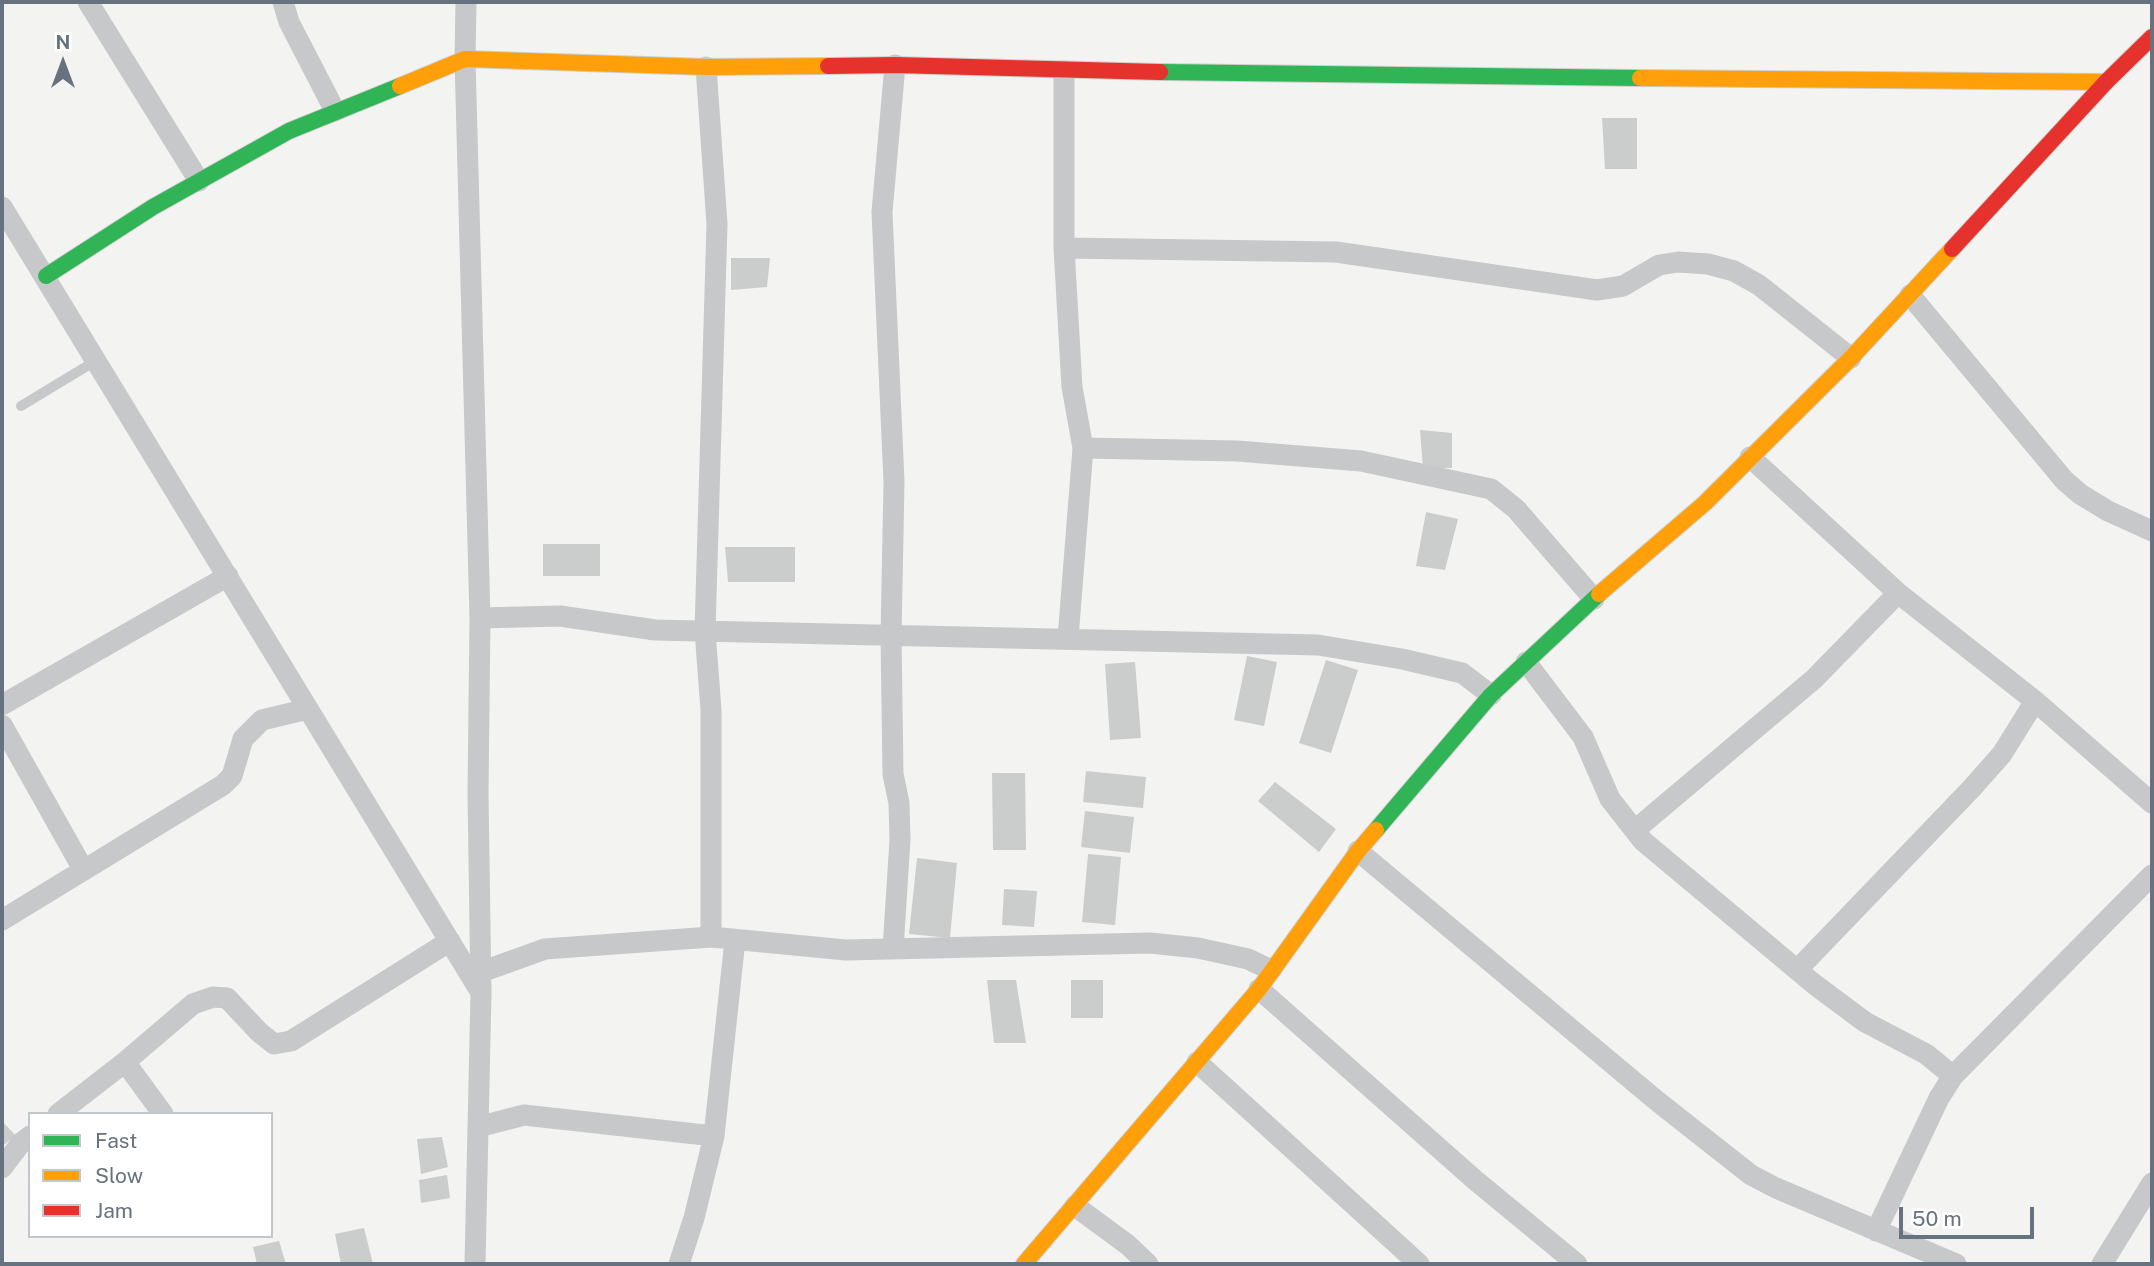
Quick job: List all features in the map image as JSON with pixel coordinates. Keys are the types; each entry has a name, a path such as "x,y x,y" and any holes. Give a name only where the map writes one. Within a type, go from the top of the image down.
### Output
{"street":[{"path":"88,2 199,181"},
{"path":"283,2 289,22 335,111"},
{"path":"466,2 465,59 480,618 478,793 481,983 473,1264"},
{"path":"1024,1264 1259,989 1270,970 1358,851 1491,695 1594,599 1705,503 1850,358 2106,82 2152,37"},
{"path":"46,276 153,207 289,131 465,59 706,67 895,65 1064,71 2106,82"},
{"path":"893,949 900,803 893,774 891,636 894,482 882,212 895,65"},
{"path":"706,67 717,224 705,631 712,710 712,937"},
{"path":"1064,71 1064,248 1072,387 1083,448 1068,638"},
{"path":"2,207 450,941 481,983"},
{"path":"1064,248 1336,252 1597,290 1623,286 1659,265 1678,262 1708,264 1734,271 1759,285 1850,358"},
{"path":"1910,295 2064,480 2080,494 2108,511 2152,531"},
{"path":"1083,448 1237,451 1361,461 1491,489 1516,509 1594,599"},
{"path":"1750,457 1898,593 2035,701 2152,803"},
{"path":"2,705 228,576"},
{"path":"1634,830 1814,679 1898,593"},
{"path":"480,618 560,616 655,630 1318,645 1402,659 1462,673 1491,695"},
{"path":"1526,662 1583,737 1610,799 1643,841 1797,970 1865,1022 1926,1054 1953,1076"},
{"path":"1797,970 2002,754 2035,701"},
{"path":"2,920 222,785 232,776 243,739 262,720 308,709"},
{"path":"2,726 83,869"},
{"path":"1358,851 1731,1161 1776,1188 1956,1264"},
{"path":"1876,1231 1939,1098 1953,1076 2152,875"},
{"path":"481,983 545,949 712,937 846,950 1150,943 1198,948 1248,959 1270,970"},
{"path":"679,1264 694,1218 714,1136 735,940"},
{"path":"61,1112 193,1004 213,997 227,998 274,1044 291,1041 450,941"},
{"path":"1259,989 1475,1180 1577,1264"},
{"path":"125,1062 162,1112"},
{"path":"1197,1062 1419,1264"},
{"path":"478,1126 524,1115 714,1136"},
{"path":"2,1168 28,1138"},
{"path":"2102,1264 2152,1182"},
{"path":"1075,1206 1128,1245 1148,1264"}],"lane":[{"path":"21,407 97,360"}],"building":[{"path":"1602,118 1637,118 1637,169 1605,169"},
{"path":"731,258 770,258 767,287 731,290"},
{"path":"1420,430 1452,433 1452,468 1423,468"},
{"path":"1426,512 1458,519 1445,570 1416,566"},
{"path":"543,544 600,544 600,576 543,576"},
{"path":"725,547 795,547 795,582 728,582"},
{"path":"1247,656 1277,662 1264,726 1234,720"},
{"path":"1326,660 1358,670 1331,753 1299,743"},
{"path":"1135,662 1141,738 1110,740 1105,664"},
{"path":"1086,771 1146,777 1143,808 1083,802"},
{"path":"992,773 1025,773 1026,850 993,850"},
{"path":"1275,782 1336,829 1319,852 1258,801"},
{"path":"1085,811 1134,817 1130,853 1081,847"},
{"path":"1088,854 1121,857 1115,925 1082,922"},
{"path":"917,858 957,863 950,938 909,934"},
{"path":"1004,889 1037,891 1034,927 1002,925"},
{"path":"987,980 1016,980 1026,1043 994,1043"},
{"path":"1071,980 1103,980 1103,1018 1071,1018"},
{"path":"2,1121 16,1136 2,1146"},
{"path":"442,1137 448,1167 421,1174 417,1139"},
{"path":"447,1175 450,1198 421,1203 419,1180"},
{"path":"364,1228 373,1264 341,1264 335,1234"},
{"path":"279,1241 286,1264 257,1264 253,1247"}],"traffic: fast":[{"path":"1160,72 1640,78"},
{"path":"46,276 153,207 289,131 400,86"},
{"path":"1376,830 1491,695 1599,594"}],"traffic: slow":[{"path":"400,86 465,59 706,67 828,66"},
{"path":"1640,78 2106,82"},
{"path":"1599,594 1705,503 1851,358 1952,249"},
{"path":"1024,1264 1259,989 1376,830"}],"traffic: jam":[{"path":"1952,249 2106,82 2152,37"},
{"path":"828,66 895,65 1160,72"}]}
